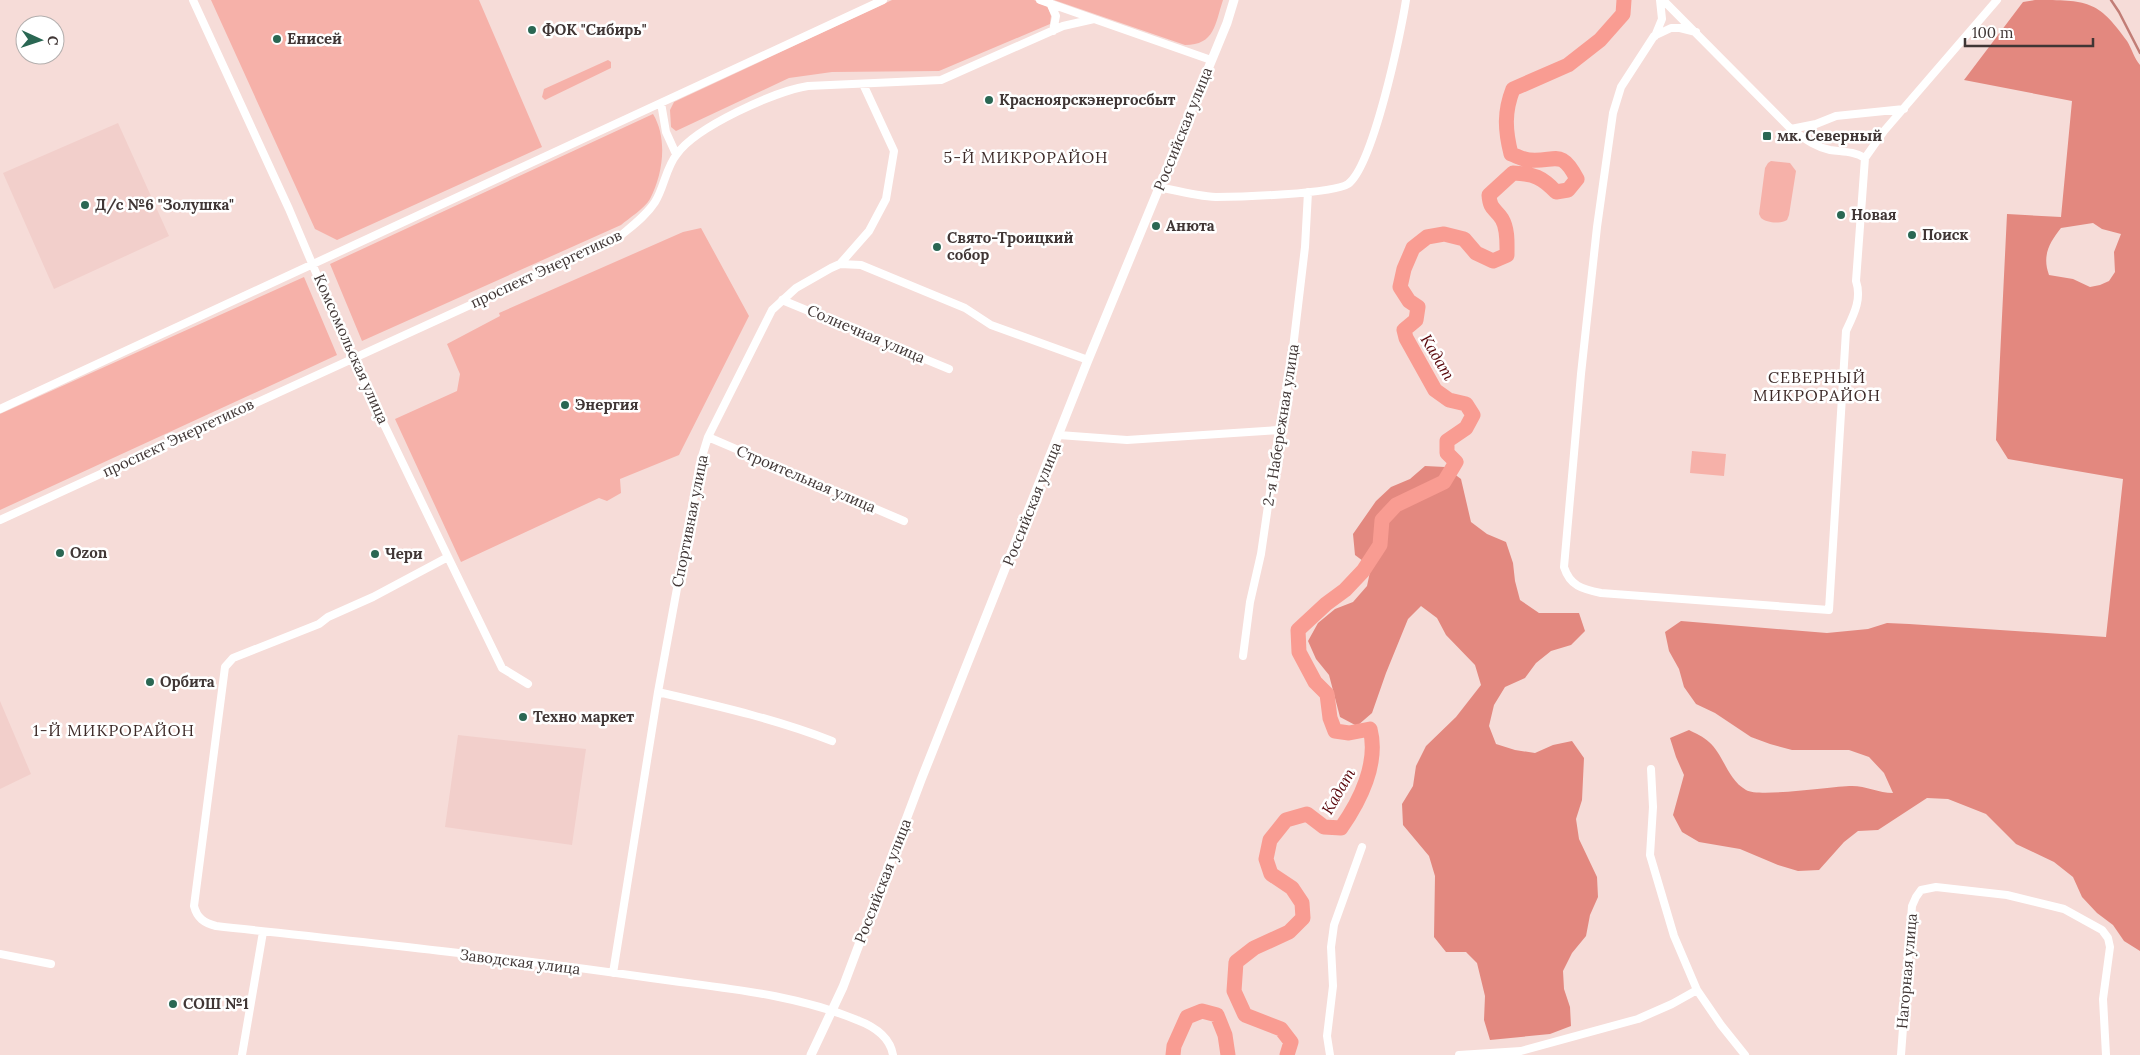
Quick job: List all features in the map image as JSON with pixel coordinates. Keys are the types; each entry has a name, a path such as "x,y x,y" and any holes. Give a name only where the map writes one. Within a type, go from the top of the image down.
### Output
{"street":[{"name":"Комсомольская улица","path":"193,0 312,264 352,358 502,668 528,684"},
{"path":"0,409 883,0"},
{"path":"1040,0 1211,60"},
{"name":"Российская улица","path":"811,1055 833,1010 921,780 1088,360 1227,23 1234,0"},
{"path":"1227,23 1238,0"},
{"path":"1159,187 1215,196 1308,192 1347,184 1357,174 1364,159 1391,76 1406,0"},
{"path":"1662,0 1696,32 1791,130 1812,144 1830,150 1856,152 1865,158"},
{"path":"1662,0 1662,20 1621,88 1613,113 1607,146 1581,374 1564,566 1567,577 1574,584 1586,590 1601,593 1829,610 1846,331 1857,307 1859,291 1856,281 1865,158 1884,131 1997,0"},
{"path":"1050,3 1056,16 1053,31"},
{"name":"проспект Энергетиков","path":"0,520 619,237 641,219 655,202 676,154 696,135 793,88 828,84 941,80 1053,31 1094,19"},
{"path":"1654,36 1671,28 1696,32"},
{"path":"840,264 869,231 886,199 894,151 863,84"},
{"path":"661,103 666,132 676,154"},
{"path":"1791,130 1816,124 1836,116 1904,109"},
{"name":"2-я Набережная улица","path":"1243,656 1250,602 1261,554 1300,301 1308,192"},
{"path":"840,264 861,265 965,308 991,325 1088,360"},
{"name":"Спортивная улица","path":"613,973 658,692 700,463 708,437 765,320 772,310 796,288 840,264"},
{"name":"Солнечная улица","path":"782,300 949,369"},
{"path":"1059,436 1127,440 1279,430"},
{"name":"Строительная улица","path":"708,437 904,521"},
{"name":"Заводская улица","path":"448,557 373,597 328,617 319,624 233,658 225,667 194,906 200,919 216,926 613,973 777,996 833,1010"},
{"path":"658,692 792,725 832,741"},
{"path":"1651,769 1653,807 1650,848 1652,865 1674,936 1697,990 1745,1055"},
{"path":"1330,1055 1327,1036 1333,986 1331,947 1334,925 1362,847"},
{"name":"Нагорная улица","path":"1901,1055 1912,906 1921,890 1936,887 2007,895 2043,903 2064,909 2102,930 2108,938 2109,959 2102,999 2106,1055"},
{"path":"242,1055 263,932"},
{"path":"0,954 51,964"},
{"path":"1460,1055 1521,1051 1638,1018 1672,1004 1697,990"},
{"path":"833,1010 874,1028 889,1043 893,1055"}],"shaded area":[{"path":"211,0 479,0 542,147 337,240 315,229"},
{"path":"892,0 1034,0 1048,7 1051,16 1050,24 939,71 832,72 789,78 676,131 671,127 670,110 674,102"},
{"path":"1054,0 1223,0 1215,25 1208,37 1195,44 1185,45"},
{"path":"2035,0 2067,1 2090,5 2108,17 2117,27 2140,65 2140,951 2124,941 2113,925 2097,913 2082,897 2073,877 2054,862 2016,844 1986,814 1948,799 1927,798 1878,830 1858,831 1844,842 1819,870 1798,871 1740,849 1699,842 1682,832 1673,815 1684,775 1670,738 1689,730 1705,738 1714,747 1734,780 1746,790 1766,793 1852,786 1893,793 1884,773 1869,757 1849,750 1792,750 1770,744 1751,737 1715,713 1696,704 1684,687 1679,669 1669,651 1665,632 1681,621 1827,633 1868,629 1887,623 2106,637 2123,479 2008,459 1996,440 2007,214 2061,217 2072,101 1964,80 2023,2","holes":["2093,223 2102,229 2121,234 2114,252 2115,272 2109,281 2090,287 2073,279 2049,275 2046,262 2048,250 2061,228"]},
{"path":"608,60 611,62 611,68 545,100 542,97 544,89"},
{"path":"653,114 661,134 662,145 661,168 658,179 650,199 621,225 362,341 330,264"},
{"name":"Д/с №6 \"Золушка\"","path":"118,123 169,236 54,289 3,173"},
{"path":"1771,161 1790,163 1796,171 1789,215 1787,220 1781,222 1767,221 1761,218 1759,214 1765,168"},
{"name":"Энергия","path":"701,228 749,316 679,455 620,479 621,493 607,501 599,498 461,562 395,419 457,391 460,374 447,344 500,316 499,313 683,232"},
{"path":"304,277 337,355 0,510 0,414"},
{"path":"1692,451 1726,454 1724,476 1690,473"},
{"path":"1425,466 1445,467 1461,479 1471,522 1487,534 1506,542 1513,563 1520,600 1539,613 1579,613 1585,631 1571,645 1551,651 1536,663 1525,678 1505,687 1494,705 1489,726 1496,744 1515,750 1535,753 1553,745 1572,741 1584,758 1582,800 1576,819 1579,839 1597,877 1598,897 1590,915 1586,936 1572,953 1563,971 1564,989 1570,1007 1571,1026 1550,1034 1490,1040 1484,1020 1485,996 1477,963 1466,952 1446,952 1434,937 1435,876 1429,856 1403,825 1402,804 1413,786 1416,766 1426,746 1456,717 1481,685 1475,665 1446,635 1437,618 1421,606 1408,619 1372,713 1357,726 1340,717 1329,675 1316,659 1308,641 1318,623 1335,609 1353,602 1367,586 1371,567 1355,555 1353,534 1376,501 1391,487 1410,479"},
{"path":"0,701 31,774 0,789"},
{"path":"458,735 586,749 572,845 445,827"}],"waterway":[{"name":"Кадат","path":"1287,1055 1291,1042 1281,1029 1245,1015 1234,991 1236,962 1254,948 1289,932 1303,918 1302,903 1292,888 1271,874 1266,859 1270,840 1286,820 1307,814 1324,827 1341,828 1361,794 1370,768 1372,755 1370,729 1349,733 1335,731 1330,718 1327,694 1315,682 1299,652 1298,630 1326,604 1345,590 1363,571 1380,545 1382,520 1396,505 1444,482 1456,462 1447,453 1447,441 1466,428 1473,415 1466,404 1449,400 1435,390 1406,338 1404,330 1416,320 1418,307 1409,301 1400,287 1404,269 1413,248 1427,237 1444,234 1464,239 1476,253 1493,261 1507,255 1505,227 1502,219 1492,206 1489,195 1513,173 1537,177 1556,192 1568,190 1577,179 1567,163 1562,160 1528,160 1511,154 1506,121 1510,97 1513,89 1568,65 1600,40 1623,14 1624,0"},
{"path":"2111,0 2140,53"},
{"name":"Кадат","path":"1173,1055 1174,1046 1187,1017 1202,1011 1217,1015 1225,1035 1228,1055"}],"place":[{"name":"ФОК \"Сибирь\"","path":"532,30"},
{"name":"Енисей","path":"277,39"},
{"name":"Красноярскэнергосбыт","path":"989,100"},
{"name":"мк. Северный","path":"1767,136"},
{"name":"Д/с №6 \"Золушка\"","path":"85,205"},
{"name":"Новая","path":"1841,215"},
{"name":"Анюта","path":"1156,226"},
{"name":"Поиск","path":"1912,235"},
{"name":"Свято-Троицкий собор","path":"937,247"},
{"name":"Энергия","path":"565,405"},
{"name":"Ozon","path":"60,553"},
{"name":"Чери","path":"375,554"},
{"name":"Орбита","path":"150,682"},
{"name":"Техно маркет","path":"523,717"},
{"name":"СОШ №1","path":"173,1004"}],"district":[{"name":"5-Й МИКРОРАЙОН","path":"1026,157"},
{"name":"СЕВЕРНЫЙ МИКРОРАЙОН","path":"1817,386"},
{"name":"1-Й МИКРОРАЙОН","path":"114,730"}]}
